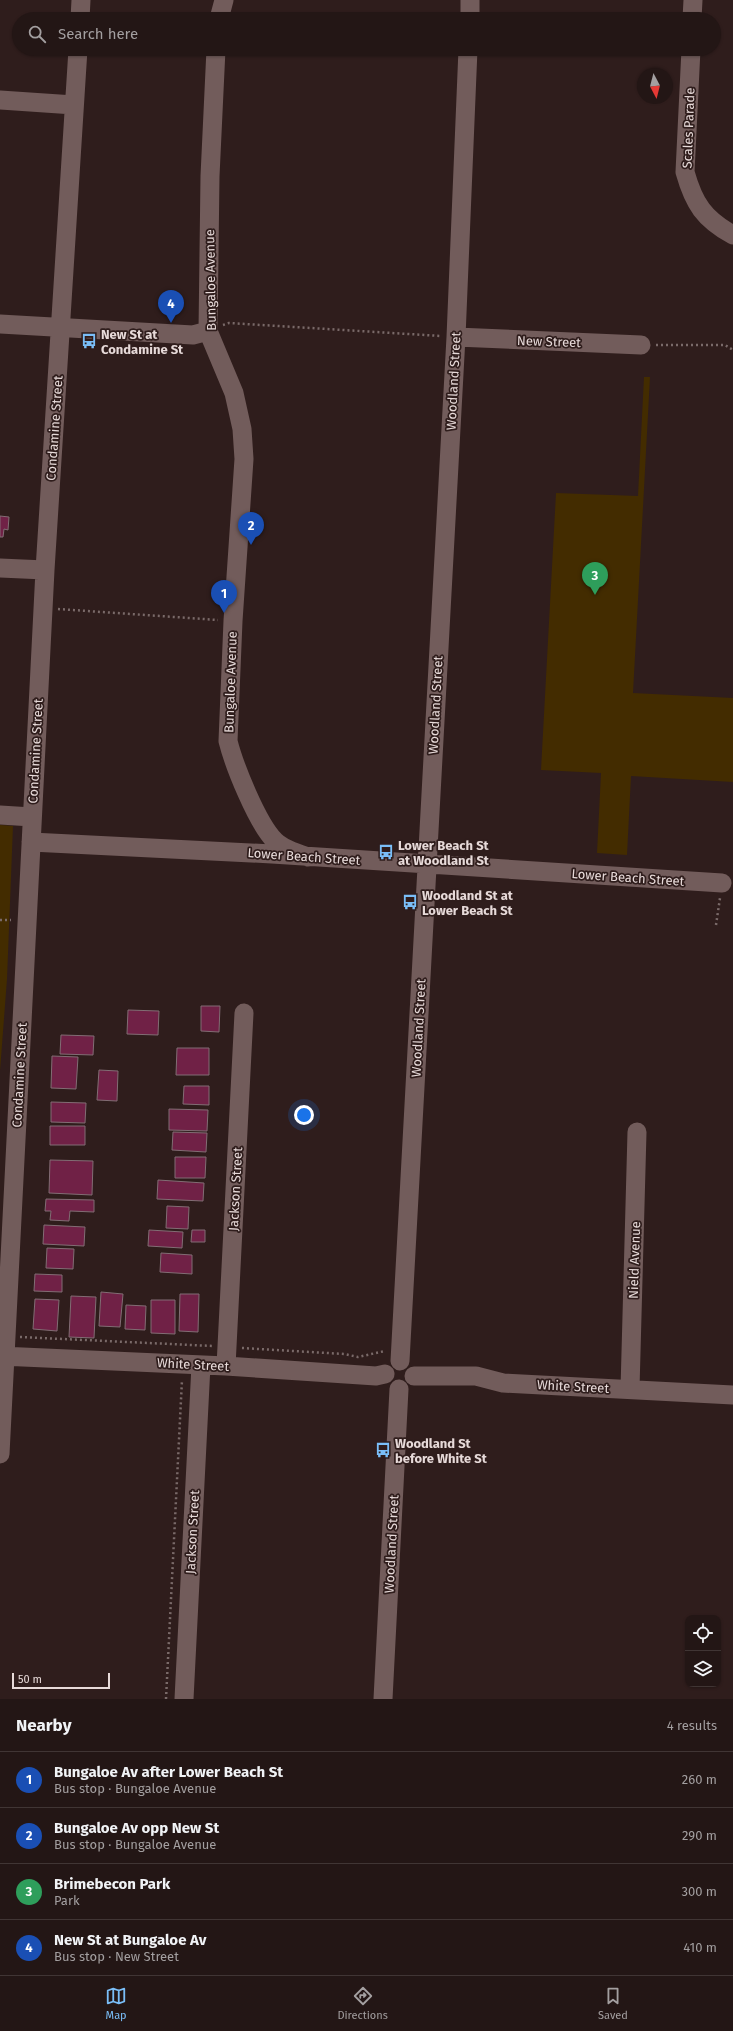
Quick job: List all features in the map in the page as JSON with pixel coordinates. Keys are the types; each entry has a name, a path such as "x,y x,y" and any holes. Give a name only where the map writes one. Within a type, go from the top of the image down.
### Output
{"street":[{"path":"80,12 81,0"},
{"path":"221,12 224,0"},
{"path":"470,0 470,12"},
{"path":"692,12 693,0"},
{"name":"Condamine Street","path":"0,1454 5,1251 32,817 45,570 78,56"},
{"name":"Bungaloe Avenue","path":"216,56 210,176 208,331 234,393 243,443 228,741 233,759 268,833 283,847 308,857"},
{"name":"Woodland Street","path":"396,1356 456,337 468,56"},
{"name":"Scales Parade","path":"691,56 685,172 691,192 698,207 715,225 733,234"},
{"path":"0,100 74,105"},
{"path":"0,324 193,335 208,331"},
{"name":"New Street","path":"456,337 642,345"},
{"path":"0,568 45,570"},
{"path":"0,815 32,817"},
{"name":"Lower Beach Street","path":"30,842 722,882"},
{"name":"Jackson Street","path":"226,1366 244,1013"},
{"name":"Nield Avenue","path":"630,1389 637,1132"},
{"name":"White Street","path":"2,1356 226,1366 376,1376 386,1374"},
{"path":"396,1356 412,1367 414,1376 411,1384 399,1389 389,1384 386,1374 396,1356"},
{"name":"Jackson Street","path":"184,1699 201,1365"},
{"name":"White Street","path":"414,1376 476,1376 503,1383 733,1395"},
{"name":"Woodland Street","path":"384,1699 399,1389"}],"path":[{"path":"208,331 229,323 456,337"},
{"path":"642,345 725,345 733,350"},
{"path":"43,608 233,621"},
{"path":"716,925 722,882"},
{"path":"0,920 15,921"},
{"path":"16,1337 218,1347"},
{"path":"238,1348 344,1354 358,1357 396,1356"},
{"path":"166,1699 182,1380"}],"shaded area":[{"path":"644,377 650,377 633,693 733,698 733,782 631,776 627,855 597,853 601,773 541,770 556,493 638,496"},
{"path":"0,825 13,826 7,979 0,1071"}],"building":[{"path":"0,516 9,517 8,530 4,529 3,537 0,537"},
{"path":"201,1006 220,1006 219,1032 201,1031"},
{"path":"128,1010 159,1011 158,1035 127,1034"},
{"path":"61,1035 94,1036 93,1055 60,1054"},
{"path":"177,1048 209,1048 209,1075 176,1075"},
{"path":"52,1056 78,1057 76,1089 51,1088"},
{"path":"99,1070 118,1071 117,1101 97,1100"},
{"path":"184,1086 209,1086 209,1105 183,1104"},
{"path":"51,1102 86,1103 85,1123 51,1122"},
{"path":"169,1109 208,1110 207,1131 169,1130"},
{"path":"50,1126 85,1126 85,1145 50,1145"},
{"path":"173,1132 207,1133 206,1152 172,1150"},
{"path":"175,1157 206,1157 205,1178 175,1178"},
{"path":"50,1160 93,1161 92,1195 49,1193"},
{"path":"158,1180 204,1183 203,1201 157,1199"},
{"path":"46,1199 94,1200 94,1212 70,1211 69,1221 50,1220 51,1211 45,1211"},
{"path":"167,1206 189,1207 188,1229 166,1228"},
{"path":"44,1225 85,1227 84,1246 43,1244"},
{"path":"149,1230 183,1232 182,1248 148,1246"},
{"path":"192,1230 205,1230 205,1242 191,1242"},
{"path":"47,1248 74,1249 73,1269 46,1268"},
{"path":"161,1253 192,1255 192,1274 160,1272"},
{"path":"35,1274 62,1275 62,1292 34,1291"},
{"path":"101,1292 123,1294 120,1327 99,1326"},
{"path":"180,1294 199,1294 198,1332 179,1331"},
{"path":"71,1296 96,1297 94,1338 69,1337"},
{"path":"35,1299 59,1300 57,1331 33,1329"},
{"path":"151,1300 175,1300 175,1334 151,1333"},
{"path":"126,1305 146,1306 145,1330 125,1329"}],"place":[{"name":"New St at Bungaloe Av","path":"171,323"},
{"name":"New St at Condamine St","path":"89,341"},
{"name":"Bungaloe Av opp New St","path":"251,545"},
{"name":"Brimebecon Park","path":"595,595"},
{"name":"Bungaloe Av after Lower Beach St","path":"224,613"},
{"name":"Lower Beach St at Woodland St","path":"386,852"},
{"name":"Woodland St at Lower Beach St","path":"410,902"},
{"name":"Woodland St before White St","path":"383,1450"}]}
